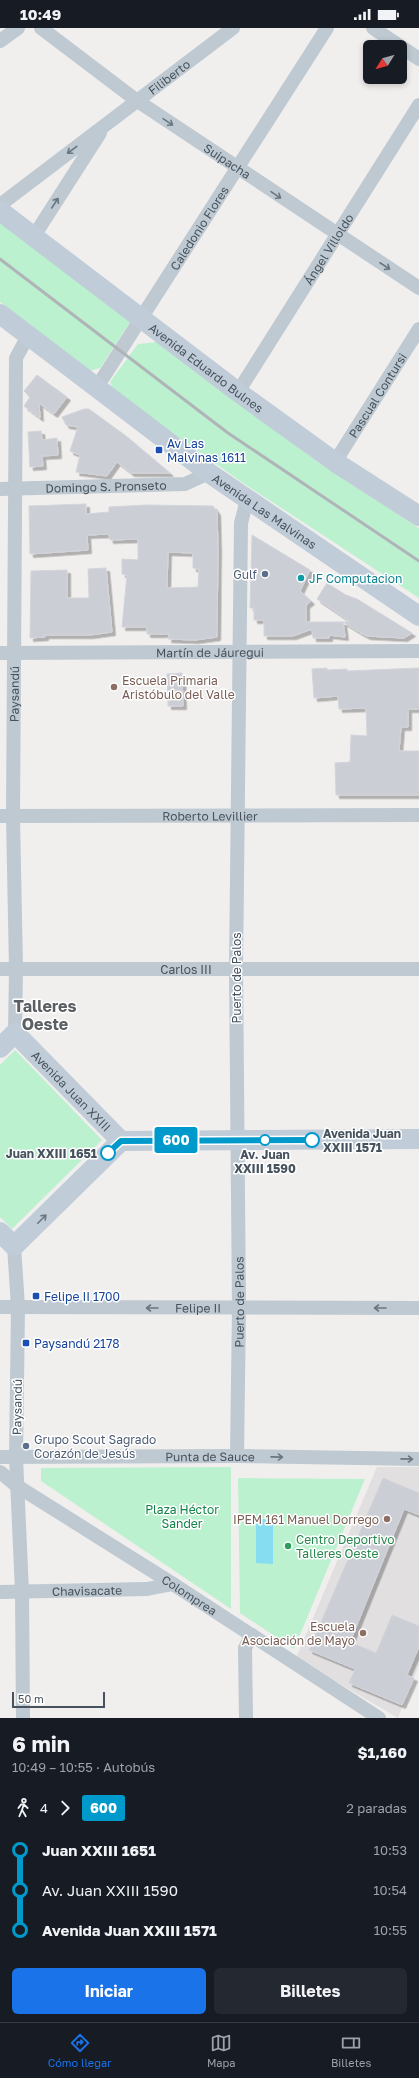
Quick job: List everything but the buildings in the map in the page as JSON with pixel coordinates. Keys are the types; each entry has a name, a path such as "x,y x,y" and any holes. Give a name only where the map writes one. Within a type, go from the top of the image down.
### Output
{"main road":[{"name":"Avenida Eduardo Bulnes","path":"0,211 238,392 335,462 419,516"},
{"name":"Avenida Las Malvinas","path":"0,314 209,473 419,616"},
{"name":"Avenida Juan XXIII","path":"15,1033 121,1141 419,1139"},
{"path":"0,1048 15,1033"},
{"path":"0,1232 14,1246 121,1141"}],"street":[{"path":"0,41 18,28"},
{"name":"Suipacha","path":"41,28 136,100 237,169 419,288"},
{"name":"Filiberto","path":"0,205 136,100 233,28"},
{"name":"Caledonio Flores","path":"97,387 327,28"},
{"path":"373,28 419,59"},
{"name":"Ángel Villoldo","path":"238,392 419,105"},
{"name":"Filiberto","path":"34,236 105,125"},
{"name":"Pascual Contursi","path":"335,462 419,329"},
{"name":"Paysandú","path":"15,1033 16,969 7,816 14,653 16,358 28,336"},
{"name":"Domingo S. Pronseto","path":"0,489 184,484 209,473"},
{"name":"Puerto de Palos","path":"237,1456 239,1308 236,1140 236,968 241,653 241,523 247,500"},
{"name":"Martín de Jáuregui","path":"0,653 419,651"},
{"name":"Roberto Levillier","path":"7,816 419,815"},
{"name":"Carlos III","path":"0,969 419,969"},
{"name":"Paysandú","path":"14,1246 18,1307 16,1457 22,1592 23,1718"},
{"name":"Felipe II","path":"0,1307 419,1308"},
{"name":"Punta de Sauce","path":"0,1457 237,1456 419,1459"},
{"name":"Colomprea","path":"0,1472 17,1486 173,1584 379,1718"},
{"name":"Chavisacate","path":"0,1592 146,1589 173,1584"},
{"path":"246,1718 245,1648 252,1635"}],"shaded area":[{"path":"377,1467 419,1467 419,1665 398,1718 296,1658"}],"green space":[{"path":"0,216 130,322 100,368 89,371 0,302"},
{"path":"157,342 319,463 419,528 419,598 240,481 114,391 110,382 138,344"},
{"path":"15,1050 102,1140 12,1229 0,1217 0,1065"},
{"name":"Plaza Héctor Sander","path":"231,1467 231,1609 41,1481 41,1468"},
{"name":"Centro Deportivo Talleres Oeste","path":"238,1478 365,1479 294,1649 240,1613"}],"water":[{"path":"256,1519 273,1519 273,1564 256,1563"}],"railway":[{"path":"0,259 228,433 419,561"}],"bus line":[{"name":"600","path":"108,1153 121,1141 312,1140"}],"place":[{"name":"Av Las Malvinas 1611","path":"159,450"},
{"name":"Gulf","path":"265,574"},
{"name":"JF Computacion","path":"301,578"},
{"name":"Escuela Primaria Aristóbulo del Valle","path":"114,687"},
{"name":"Av. Juan XXIII 1590","path":"265,1140"},
{"name":"Avenida Juan XXIII 1571","path":"312,1140"},
{"name":"Juan XXIII 1651","path":"108,1153"},
{"name":"Felipe II 1700","path":"36,1296"},
{"name":"Paysandú 2178","path":"26,1343"},
{"name":"Grupo Scout Sagrado Corazón de Jesús","path":"26,1446"},
{"name":"IPEM 161 Manuel Dorrego","path":"387,1519"},
{"name":"Centro Deportivo Talleres Oeste","path":"288,1546"},
{"name":"Escuela Asociación de Mayo","path":"363,1633"}],"district":[{"name":"Talleres Oeste","path":"45,1015"}]}
